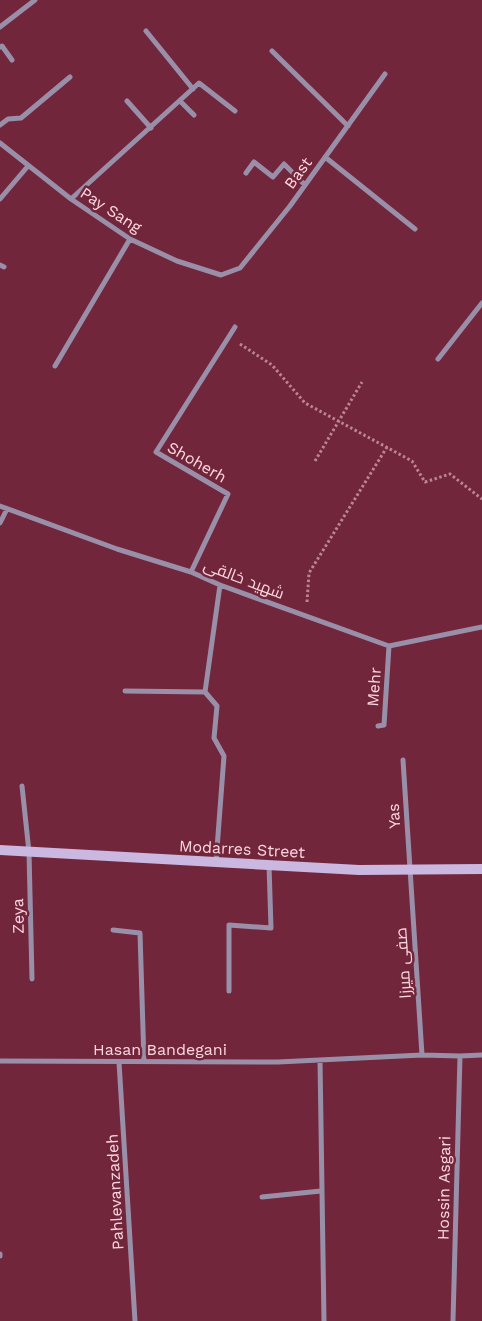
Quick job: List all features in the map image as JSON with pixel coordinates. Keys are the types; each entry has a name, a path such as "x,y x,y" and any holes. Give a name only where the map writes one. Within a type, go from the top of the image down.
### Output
{"main road":[{"name":"Modarres Street","path":"0,850 359,870 482,868"}],"street":[{"path":"22,0 25,7"},
{"path":"0,27 35,0"},
{"path":"146,31 193,89"},
{"path":"0,47 2,46 12,60"},
{"path":"272,51 348,126"},
{"name":"Bast","path":"221,275 240,268 305,185 385,74"},
{"path":"0,126 8,119 21,118 70,77"},
{"path":"72,200 199,83 235,112"},
{"path":"127,101 151,128"},
{"path":"180,101 194,116"},
{"name":"Pay Sang","path":"0,143 72,200 130,239 177,261 221,275"},
{"path":"325,157 415,229"},
{"path":"246,173 254,162 273,177 284,164 305,185"},
{"path":"0,199 28,166"},
{"path":"55,366 130,239"},
{"path":"438,359 482,303"},
{"name":"Shoherh","path":"191,572 228,494 156,452 235,327"},
{"name":"شهید خالقی","path":"0,506 116,549 191,572 220,585 389,646"},
{"path":"0,523 7,509"},
{"path":"216,862 224,756 214,738 217,706 205,692 220,585"},
{"path":"389,646 481,629"},
{"name":"Mehr","path":"378,726 384,725 389,646"},
{"path":"125,691 205,692"},
{"name":"Yas","path":"403,760 410,870"},
{"name":"Zeya","path":"22,786 29,852 32,979"},
{"path":"229,991 229,925 271,928 269,865"},
{"name":"صفی میرزا","path":"410,870 422,1055"},
{"path":"113,930 140,933 144,1062"},
{"name":"Hasan Bandegani","path":"0,1061 278,1062 482,1054"},
{"name":"Hossin Asgari","path":"453,1321 460,1056"},
{"path":"320,1060 324,1321"},
{"name":"Pahlevanzadeh","path":"119,1062 135,1321"},
{"path":"262,1197 321,1191"}],"path":[{"path":"228,337 272,365 305,403 412,461 425,482 450,474 482,499"},
{"path":"315,461 362,382"},
{"path":"306,615 309,573 387,447"}]}
